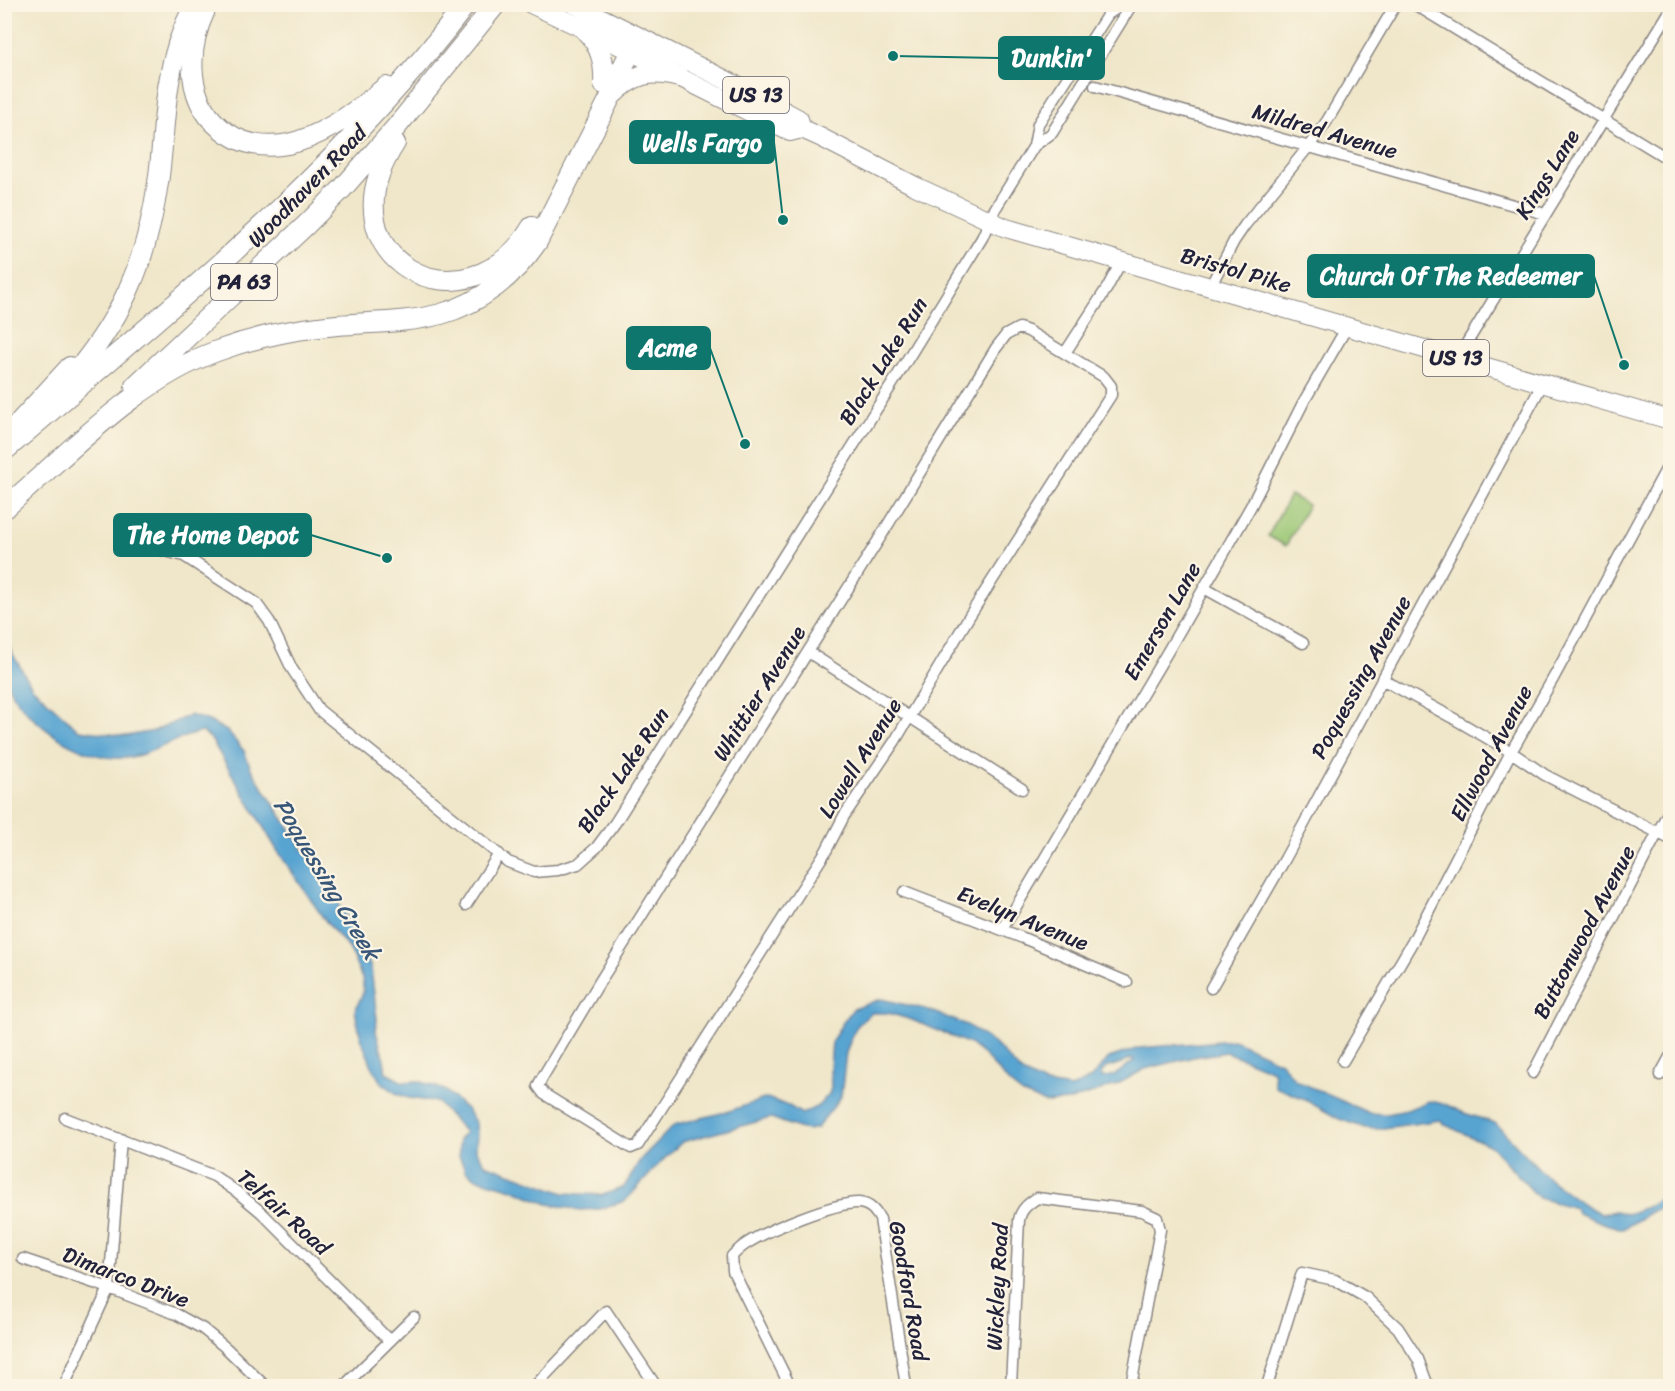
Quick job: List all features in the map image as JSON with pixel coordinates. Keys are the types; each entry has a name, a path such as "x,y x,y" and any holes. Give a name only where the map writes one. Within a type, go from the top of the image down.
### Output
{"highway":[{"path":"4,451 80,369 105,334 129,291 148,237 158,184 170,74 180,39 195,4"},
{"path":"207,4 193,47 192,72 196,91 201,106 212,121 233,137 250,144 268,146 288,144 316,134 363,105 425,56"},
{"name":"Woodhaven Road","path":"4,451 271,217 332,159 368,122 466,4"},
{"name":"Woodhaven Road","path":"4,509 306,225 370,157 496,4"},
{"path":"443,70 386,158 377,178 374,207 377,230 390,252 403,265 420,275 438,280 457,280 477,275 504,259 518,246 536,220 608,90 602,58 596,42 586,31"},
{"path":"33,483 138,394 214,352 245,341 288,331 434,315 464,306 500,284 521,264 537,242 629,44"},
{"path":"608,90 646,74 662,73 679,78"},
{"path":"4,436 21,422 63,376 102,325 131,264 153,206"},
{"path":"4,522 114,419 153,390 245,341"}],"main road":[{"name":"Bristol Pike","path":"531,4 586,31 629,44 748,91 799,119 802,129"},
{"name":"Bristol Pike","path":"574,4 679,78 790,132 802,129 989,222 1671,420"}],"street":[{"path":"1034,146 1038,124 1108,14 1123,4"},
{"path":"1034,146 1052,133 1132,4"},
{"path":"1210,287 1245,225 1327,121 1396,4"},
{"path":"1414,4 1671,160"},
{"name":"Kings Lane","path":"1457,358 1671,11"},
{"name":"Mildred Avenue","path":"1095,86 1545,214"},
{"name":"Black Lake Run","path":"154,548 184,556 256,603 269,621 292,669 319,710 508,862 534,872 558,870 578,864 597,847 615,823 896,378 981,240 995,209 1034,146"},
{"path":"1065,353 1121,262"},
{"name":"Emerson Lane","path":"1002,929 1251,506 1303,403 1347,327"},
{"name":"Whittier Avenue","path":"638,1145 631,1148 544,1095 538,1086 542,1078 996,348 1006,335 1019,328 1065,353"},
{"name":"Lowell Avenue","path":"638,1145 826,851 844,816 896,741 970,615 1111,394 1112,389 1104,377 1065,353"},
{"name":"Poquessing Avenue","path":"1211,988 1543,383"},
{"name":"Ellwood Avenue","path":"1343,1061 1413,941 1511,752 1671,462"},
{"path":"1204,588 1303,643"},
{"path":"808,652 1022,789"},
{"path":"1382,679 1511,752 1545,775 1671,839"},
{"name":"Buttonwood Avenue","path":"1533,1073 1671,809"},
{"path":"466,905 499,854"},
{"name":"Evelyn Avenue","path":"904,892 1002,929 1127,982"},
{"path":"1660,1076 1671,1057"},
{"name":"Telfair Road","path":"65,1118 214,1176 261,1212 389,1340"},
{"path":"64,1386 109,1288 121,1140"},
{"name":"Wickley Road","path":"1011,1386 1019,1220 1028,1203 1037,1198 1142,1211 1157,1218 1160,1230 1131,1386"},
{"name":"Goodford Road","path":"790,1386 733,1271 732,1256 746,1244 790,1222 840,1205 860,1203 874,1209 880,1219 906,1386"},
{"name":"Dimarco Drive","path":"23,1259 109,1288 176,1314 203,1329 265,1386"},
{"path":"1267,1386 1302,1273 1335,1280 1365,1298 1398,1328 1419,1361 1428,1386"},
{"path":"535,1386 606,1311 656,1386"},
{"path":"344,1386 414,1317"}],"green space":[{"path":"1290,495 1308,505 1286,546 1268,536"}],"water":[{"path":"5,635 9,648 32,687 79,730 126,736 154,731 190,715 209,721 227,731 244,751 251,769 355,929 371,968 377,1019 376,1032 386,1073 403,1082 418,1081 445,1090 466,1109 476,1123 476,1150 485,1164 564,1193 603,1195 624,1187 640,1160 674,1125 729,1111 767,1098 789,1106 802,1114 818,1106 829,1094 831,1088 832,1041 842,1024 853,1009 881,999 925,1009 967,1025 996,1045 1022,1073 1045,1084 1072,1088 1091,1078 1109,1058 1139,1048 1234,1040 1281,1062 1295,1080 1369,1113 1387,1114 1407,1110 1429,1101 1445,1104 1495,1123 1550,1180 1601,1214 1615,1211 1627,1214 1647,1207 1670,1191 1670,1205 1652,1211 1623,1229 1605,1224 1577,1213 1575,1208 1539,1198 1491,1146 1443,1124 1441,1120 1377,1129 1365,1128 1339,1119 1302,1098 1275,1087 1273,1071 1227,1052 1194,1057 1145,1069 1116,1085 1069,1101 1045,1103 1023,1094 1010,1084 984,1055 970,1044 912,1020 888,1013 872,1013 858,1024 846,1053 841,1097 817,1128 807,1130 771,1118 682,1142 625,1201 599,1209 579,1210 548,1204 512,1189 478,1179 466,1171 459,1156 459,1140 465,1132 437,1102 397,1094 380,1081 361,1039 355,1011 363,992 363,981 349,948 326,922 277,850 211,739 203,732 193,734 144,754 124,758 107,757 72,746 39,724 14,696 4,677","holes":["1132,1058 1134,1060 1123,1070 1107,1077 1101,1077 1106,1068"]}],"place":[{"name":"Dunkin'","path":"893,56"},
{"name":"Wells Fargo","path":"783,220"},
{"name":"Church Of The Redeemer","path":"1624,365"},
{"name":"Acme","path":"745,444"},
{"name":"The Home Depot","path":"387,558"}],"water label":[{"name":"Poquessing Creek","path":"327,879"}]}
